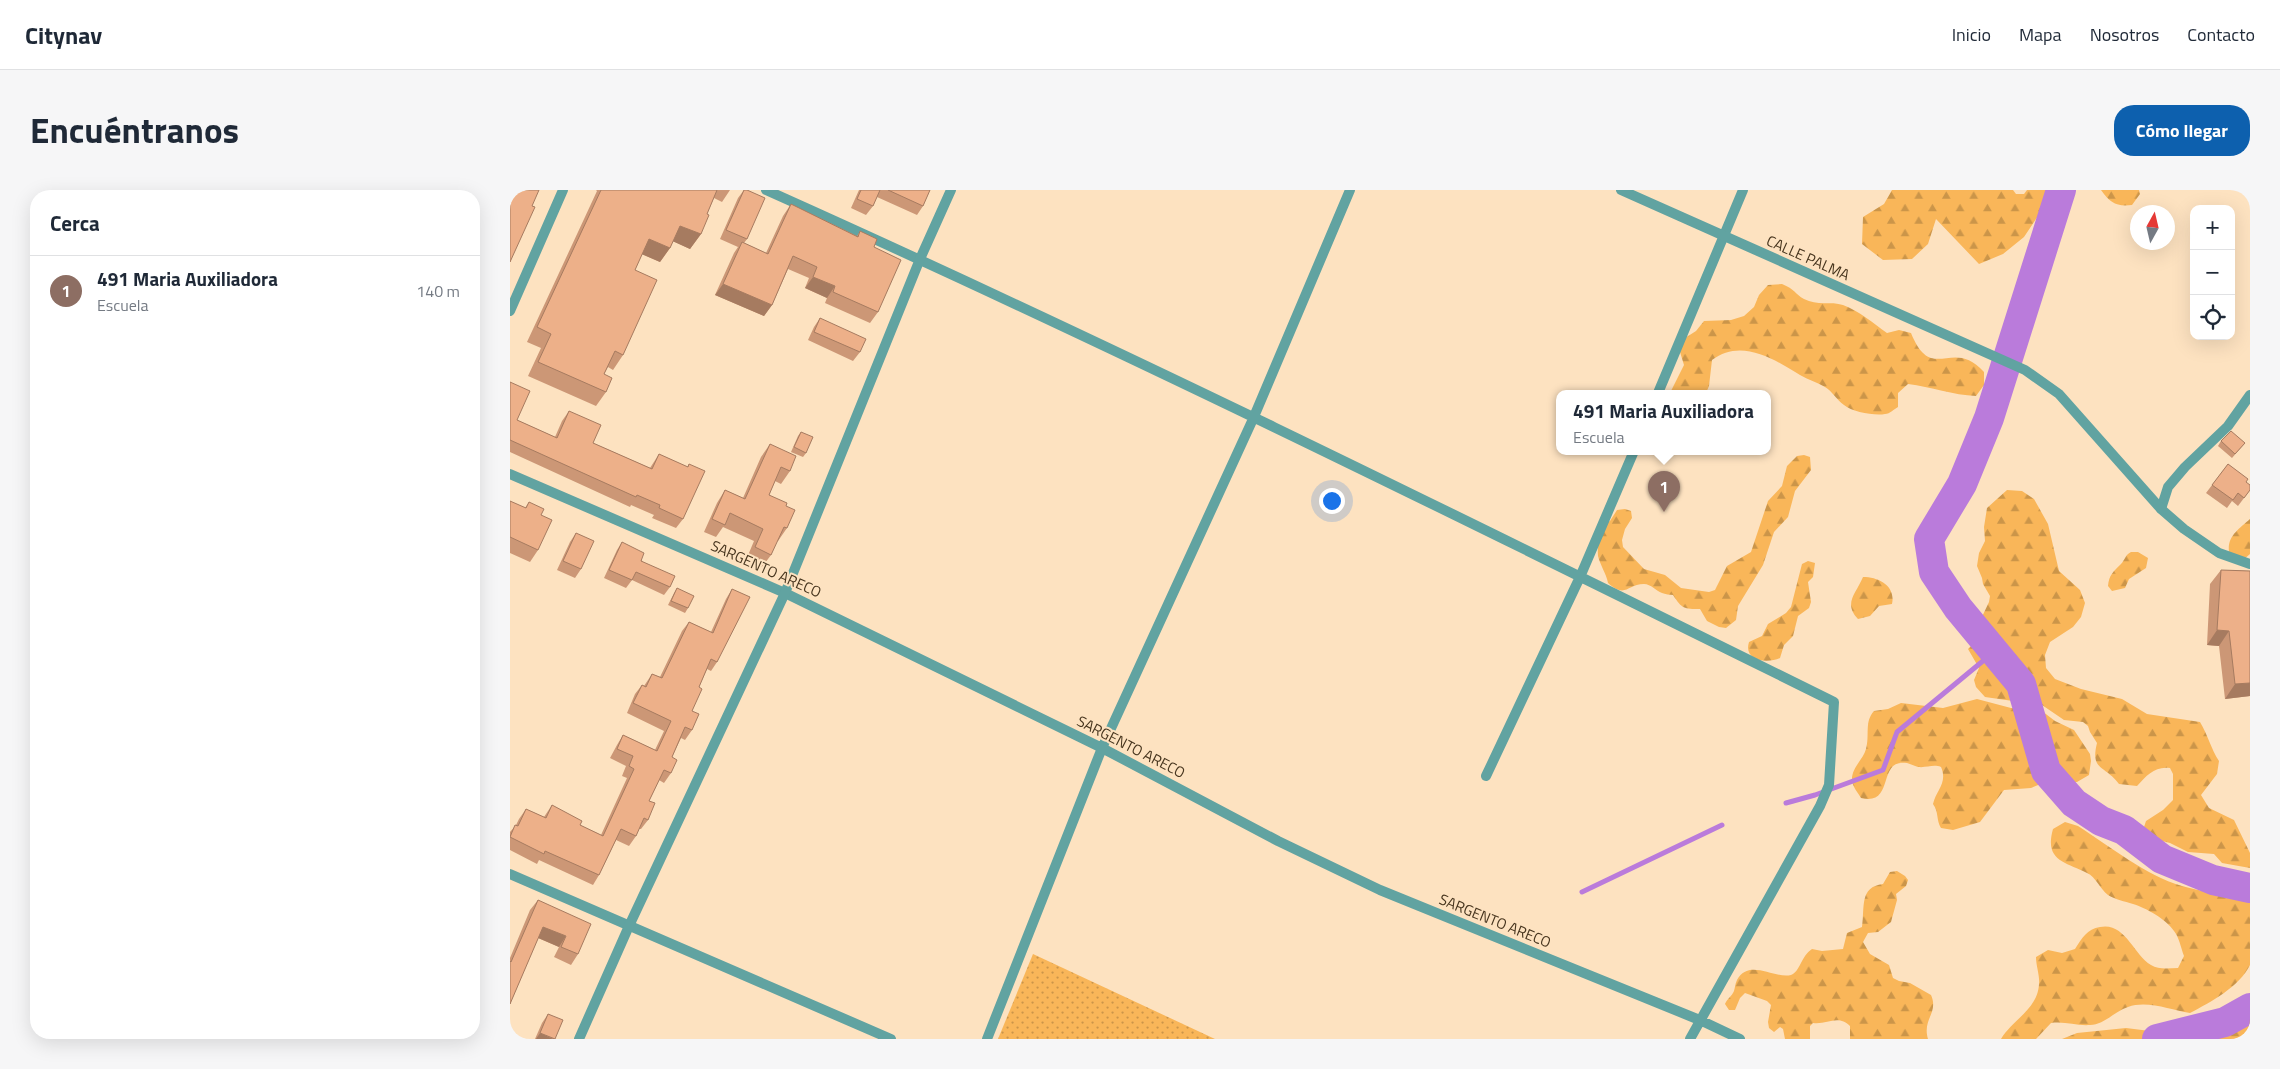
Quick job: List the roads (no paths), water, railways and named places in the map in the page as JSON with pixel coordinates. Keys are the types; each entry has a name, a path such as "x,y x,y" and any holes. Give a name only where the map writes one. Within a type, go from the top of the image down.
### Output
{"street":[{"path":"510,311 563,190"},
{"path":"766,190 920,259 1580,577 1834,702 1829,785 1820,806 1702,1021 1690,1039"},
{"path":"579,1039 629,926 785,593 920,259 951,190"},
{"path":"987,1039 1102,748 1253,419 1350,190"},
{"name":"CALLE PALMA","path":"1621,190 1725,238 2025,370 2059,394 2161,509 2184,529 2219,553 2250,564"},
{"path":"1659,390 1725,238 1743,190"},
{"path":"2161,509 2168,487 2185,467 2228,426 2250,395"},
{"path":"1486,776 1580,577 1632,455"},
{"name":"SARGENTO ARECO","path":"510,474 785,593 1102,748 1278,841 1380,890 1702,1021 1740,1039"},
{"path":"510,874 891,1039"}],"waterway":[{"path":"2061,190 1989,418 1962,484 1929,539 1934,572 1958,608 2021,684 2046,771 2074,803 2101,821 2124,830 2162,859 2213,880 2250,888"},
{"path":"1786,803 1815,795 1883,770 1897,732 1995,651"},
{"path":"1582,892 1722,825"},
{"path":"2157,1039 2225,1022 2250,1008"}],"place":[{"name":"491 Maria Auxiliadora","path":"1664,512"}]}
